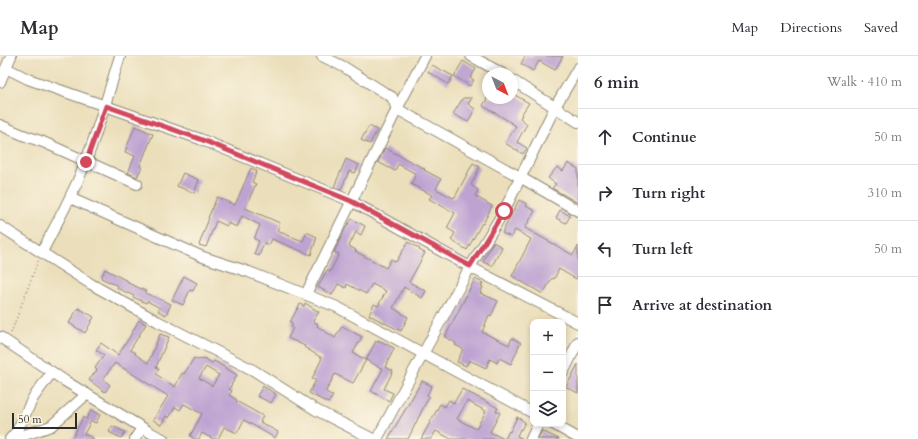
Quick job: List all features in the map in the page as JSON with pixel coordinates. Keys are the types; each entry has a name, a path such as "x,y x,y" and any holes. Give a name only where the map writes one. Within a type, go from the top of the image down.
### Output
{"street":[{"path":"0,82 11,56"},
{"path":"42,252 70,198 86,162 106,106 120,56"},
{"path":"322,56 386,92 392,97 396,109 520,177 578,211"},
{"path":"306,294 396,109 425,56"},
{"path":"471,56 492,68"},
{"path":"6,68 28,79 200,139 351,201 578,323"},
{"path":"377,439 470,266 504,211 556,107 578,68"},
{"path":"518,84 578,122"},
{"path":"0,125 43,142 137,184"},
{"path":"70,198 203,257 249,272 337,307 530,411"},
{"path":"0,226 91,284 157,321 253,370 316,410 373,439"},
{"path":"4,340 87,394 162,439"},
{"path":"566,367 578,342"},
{"path":"10,439 17,431 33,398 52,372"},
{"path":"13,439 51,426 87,394"},
{"path":"531,439 537,427"},
{"path":"558,427 578,438"},
{"path":"135,439 142,428"},
{"path":"0,436 6,439"}],"path":[{"path":"4,340 42,252"}],"building":[{"path":"525,56 563,56 555,70 539,61 533,71 521,64"},
{"path":"463,61 476,69 470,78 474,80 470,86 454,76"},
{"path":"432,65 453,76 448,84 428,72"},
{"path":"518,97 529,103 520,118 527,124 517,142 527,148 523,154 505,143 516,126 483,106 484,104 518,104"},
{"path":"463,98 472,98 468,104 475,109 468,122 453,114"},
{"path":"135,126 153,134 137,177 128,173 135,156 125,152"},
{"path":"369,126 377,130 370,144 361,140"},
{"path":"385,148 441,179 436,189 453,198 455,197 473,163 480,167 471,185 478,190 475,196 492,206 467,250 451,240 455,233 447,228 455,213 429,199 432,195 411,184 416,174 398,164 395,171 378,162"},
{"path":"346,159 359,165 355,173 349,171 341,190 334,187"},
{"path":"568,163 578,169 578,203 552,188 556,184 548,178 557,167 563,171"},
{"path":"251,168 257,171 252,182 256,184 245,208 280,223 277,231 303,241 307,232 317,237 311,255 272,239 269,245 264,243 259,256 254,254 259,241 254,239 260,225 242,216 237,227 228,223 227,226 216,221 206,247 199,245 217,197 235,205"},
{"path":"183,173 199,180 194,193 177,186"},
{"path":"519,200 527,204 526,206 535,211 525,228 573,255 578,246 578,274 576,279 559,269 543,294 512,276 531,239 515,230 511,237 502,233"},
{"path":"560,210 570,216 566,223 556,218"},
{"path":"352,219 365,226 361,235 356,232 349,246 356,250 355,251 386,268 391,259 396,262 408,242 425,253 409,282 426,291 422,298 404,287 393,308 408,317 401,331 369,315 374,304 378,306 386,291 372,284 366,294 347,284 346,288 338,284 332,295 318,287 327,270 330,272 339,254 334,252 346,227"},
{"path":"493,242 502,247 492,266 483,262"},
{"path":"105,269 129,282 128,283 146,291 145,293 171,304 166,315 158,311 160,308 147,301 146,303 133,297 134,296 117,288 118,286 101,278"},
{"path":"184,276 197,283 193,291 190,290 183,305 172,300"},
{"path":"475,279 483,283 480,293 498,301 491,316 489,315 482,332 509,345 512,338 521,343 511,364 499,358 497,363 490,359 486,368 469,360 466,366 457,362 463,349 445,337"},
{"path":"305,303 319,312 313,321 318,324 317,326 335,338 342,326 362,337 353,353 366,360 353,383 335,374 326,391 333,396 328,403 309,393 316,380 312,379 322,358 304,347 305,346 288,338 293,328 291,327 293,324 290,322 300,304 304,306"},
{"path":"78,308 94,317 85,333 69,323"},
{"path":"139,320 146,324 130,350 148,363 160,334 169,337 156,367 159,369 156,374 175,387 182,373 184,374 194,358 203,360 204,358 212,363 214,361 237,375 229,389 232,391 229,395 237,400 236,401 263,416 260,422 278,432 275,438 244,420 237,433 224,427 218,439 213,439 202,433 199,439 195,439 190,436 202,414 184,404 180,410 175,407 169,418 166,416 161,425 153,420 168,396 115,363 103,379 110,385 105,392 89,380 97,370 95,368 104,355 96,350 101,343 118,355","holes":["206,367 219,375 212,386 199,378"]},
{"path":"378,340 394,348 385,367 393,371 384,389 393,393 389,401 371,391 383,369 366,360 376,341 378,342"},
{"path":"578,364 578,393 566,387"},
{"path":"422,381 432,386 427,395 429,396 408,439 388,439"},
{"path":"263,386 276,394 271,403 257,396"},
{"path":"462,389 498,408 496,411 500,413 490,432 504,439 451,439 436,431 431,439 421,439 440,404 445,407 449,400 454,403","holes":["467,401 486,411 476,429 457,419"]},
{"path":"91,410 100,415 96,423 91,421 84,434 94,439 72,439 83,417 86,419"},
{"path":"517,417 525,422 517,436 523,439 505,439 509,431 510,432"},
{"path":"112,426 125,432 121,438 109,432"},
{"path":"542,431 559,439 538,439"}],"route":[{"path":"86,162 106,106 200,139 351,201 470,266 504,211"}]}
